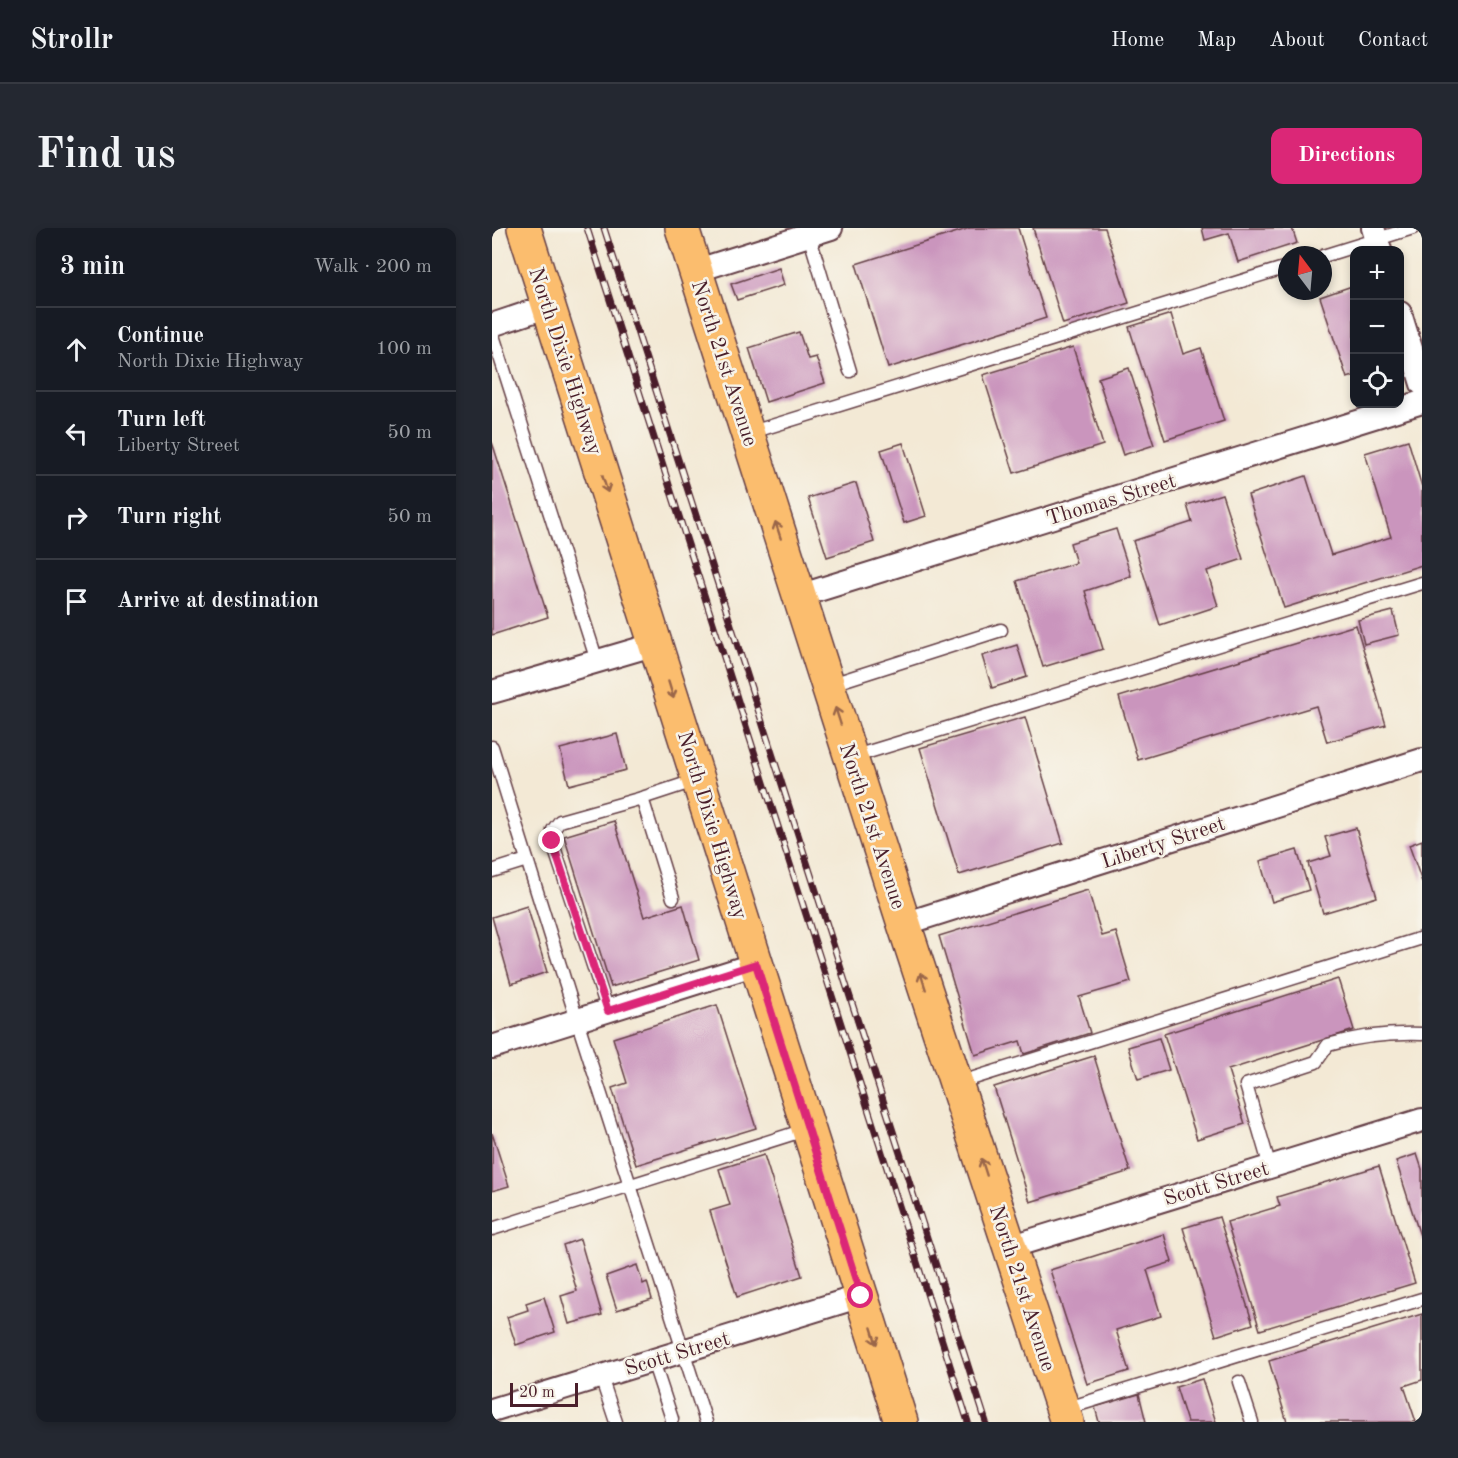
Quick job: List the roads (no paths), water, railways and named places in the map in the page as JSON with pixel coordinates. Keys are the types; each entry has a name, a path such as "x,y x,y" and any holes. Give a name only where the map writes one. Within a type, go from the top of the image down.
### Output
{"main road":[{"name":"North Dixie Highway","path":"524,228 901,1422"},
{"name":"North 21st Avenue","path":"682,228 904,924 1065,1416"}],"street":[{"path":"695,271 831,228"},
{"path":"492,325 549,306"},
{"path":"1404,326 1422,384"},
{"name":"Thomas Street","path":"800,596 1422,402"},
{"path":"492,692 656,644"},
{"name":"Liberty Street","path":"904,924 1422,760"},
{"path":"492,1047 756,964"},
{"name":"Scott Street","path":"1010,1247 1422,1120"},
{"name":"Scott Street","path":"492,1410 861,1296"}],"lane":[{"path":"1332,253 1413,228"},
{"path":"809,235 849,371"},
{"path":"747,434 1278,270"},
{"path":"492,332 597,661"},
{"path":"851,757 1422,583"},
{"path":"828,685 1001,630"},
{"path":"492,747 706,1422"},
{"path":"608,1011 552,841 553,830 560,821 699,780"},
{"path":"642,798 673,898"},
{"path":"492,870 527,860"},
{"path":"957,1084 1422,938"},
{"path":"1270,1167 1246,1084 1316,1062 1328,1045 1356,1037 1422,1034"},
{"path":"492,1229 631,1187 808,1129"},
{"path":"1065,1416 1422,1299"},
{"path":"653,1361 672,1419 671,1422"},
{"path":"602,1377 616,1422"},
{"path":"1239,1382 1252,1422"}],"railway":[{"path":"587,228 968,1422"},
{"path":"604,228 986,1422"}]}
